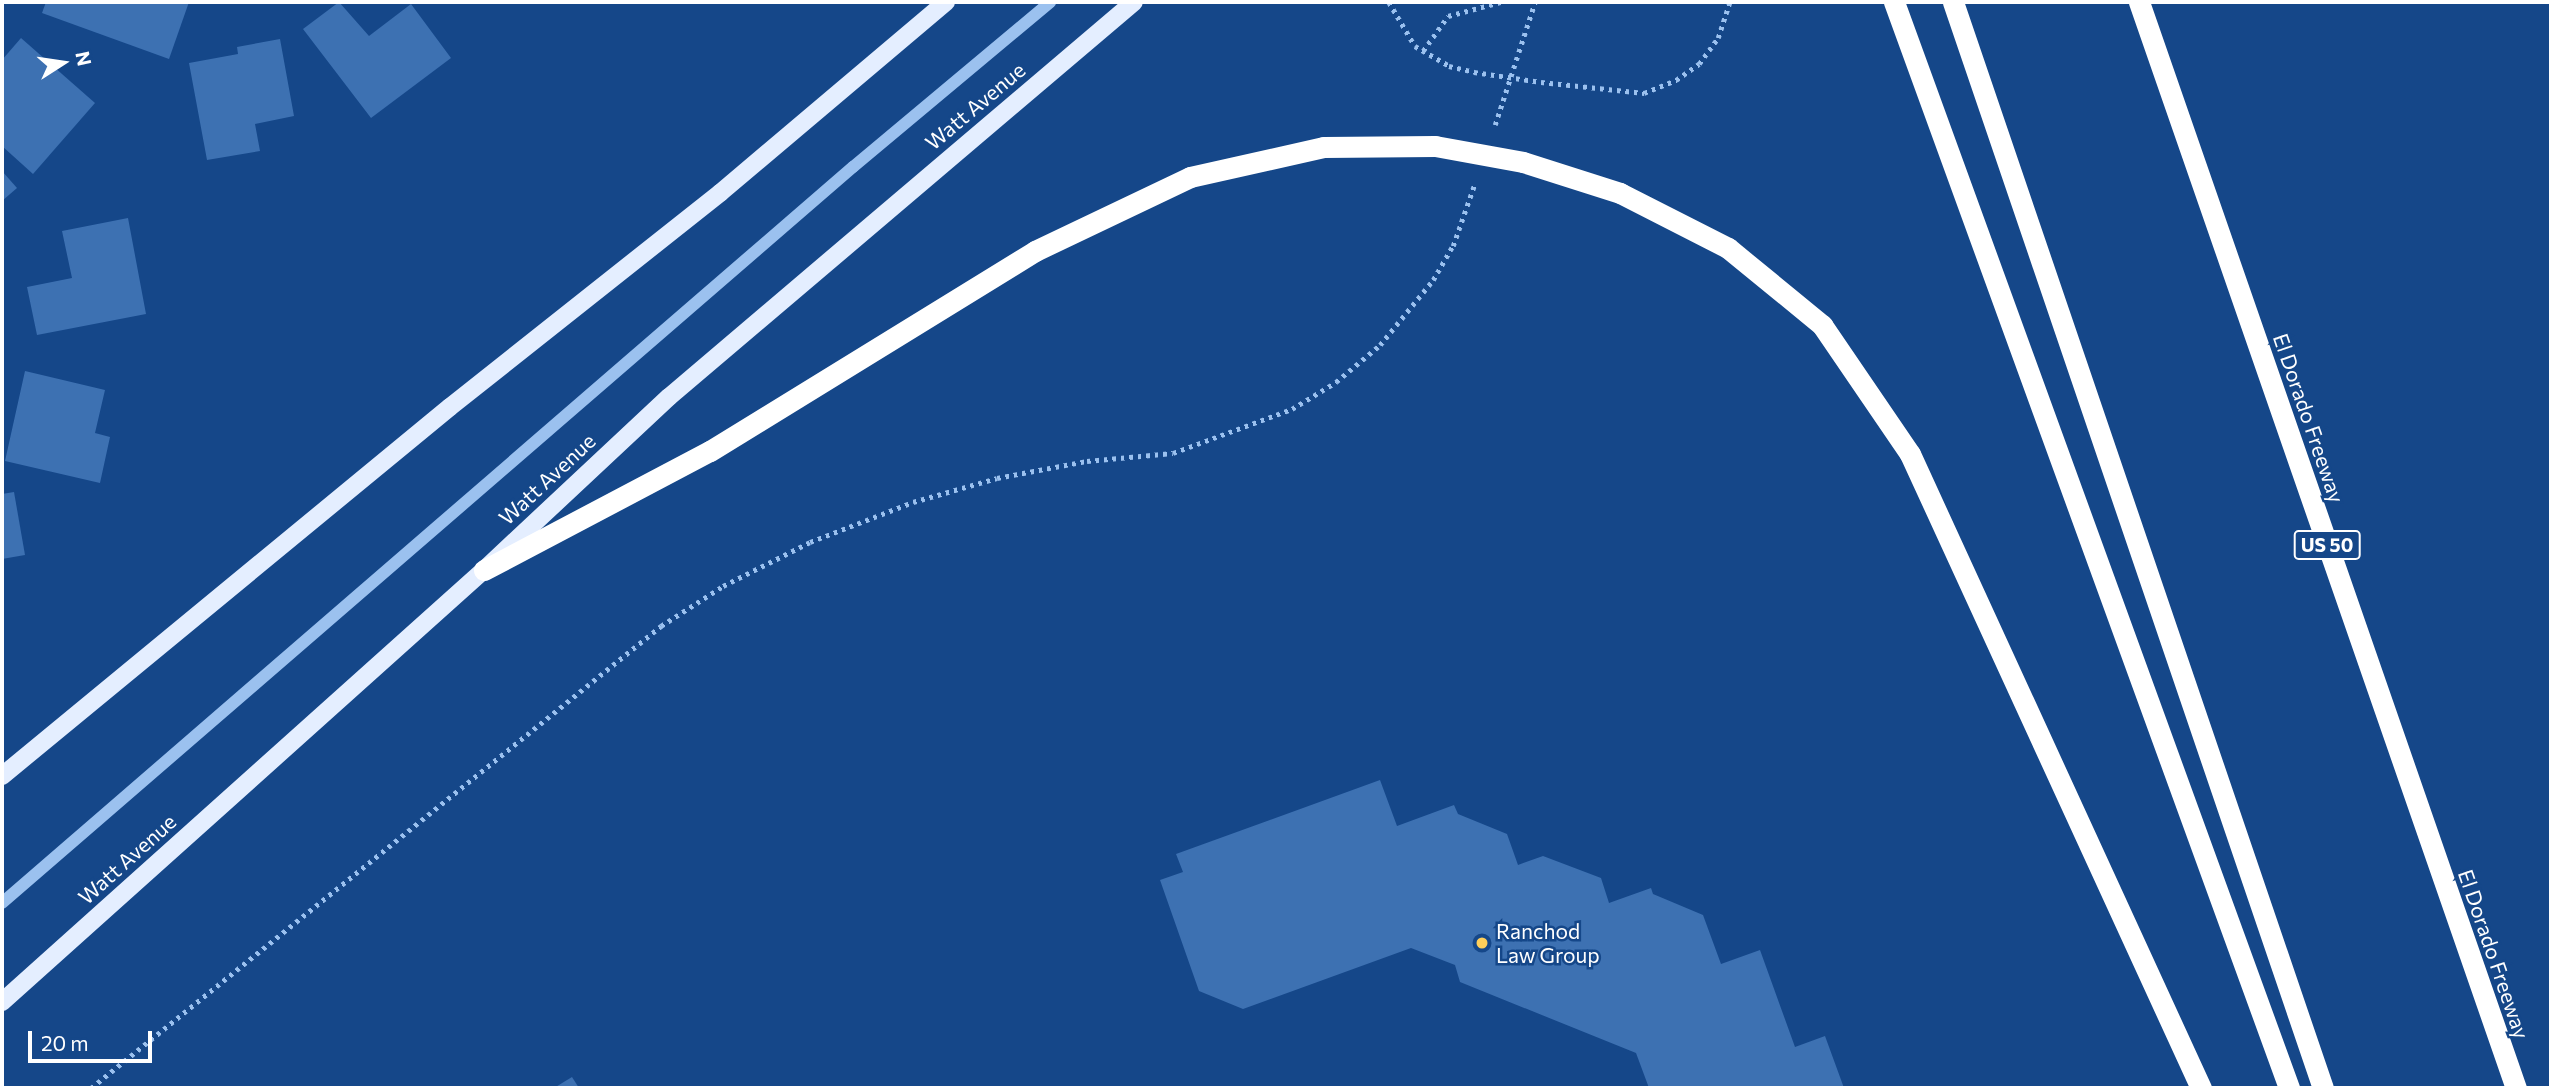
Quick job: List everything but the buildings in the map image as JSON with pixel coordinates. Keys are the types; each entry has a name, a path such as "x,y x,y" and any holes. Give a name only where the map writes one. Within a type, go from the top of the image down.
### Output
{"highway":[{"path":"1894,2 2289,1088"},
{"path":"1953,2 2323,1088"},
{"name":"El Dorado Freeway","path":"2139,2 2516,1088"},
{"path":"484,569 709,451 1035,251 1190,177 1324,147 1435,146 1523,162 1620,193 1728,248 1822,325 1910,454 2201,1088"}],"main road":[{"path":"2,776 450,407 720,193 946,2"},
{"name":"Watt Avenue","path":"2,1002 484,569 669,397 1134,2"}],"lane":[{"path":"2,903 832,185 1050,2"}],"path":[{"path":"1389,2 1415,46 1474,72 1644,93 1676,80 1699,64 1718,38 1730,2"},
{"path":"1423,51 1448,16 1502,2"},
{"path":"1491,135 1535,2"},
{"path":"91,1088 661,626 723,586 810,542 913,502 1087,461 1173,453 1292,410 1336,382 1380,345 1433,280 1453,246 1479,172"}],"place":[{"name":"Ranchod Law Group","path":"1482,943"}]}
